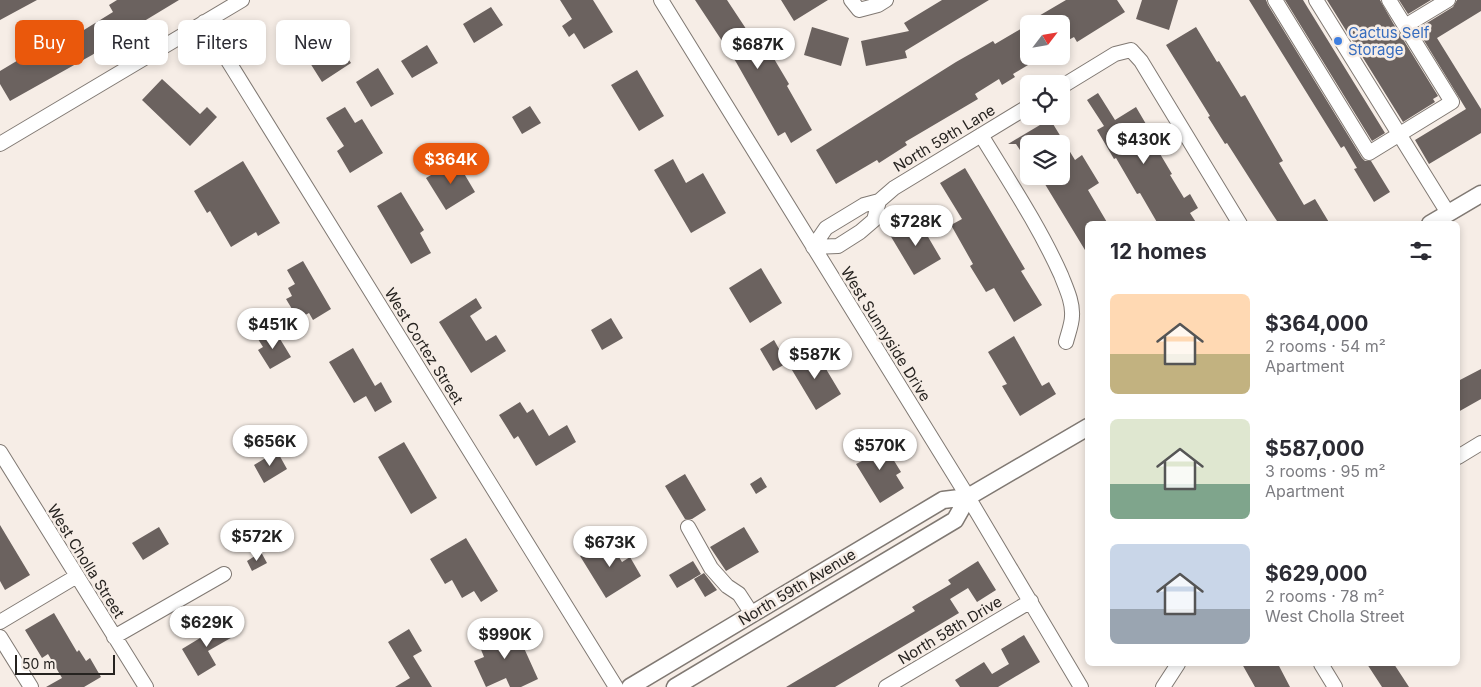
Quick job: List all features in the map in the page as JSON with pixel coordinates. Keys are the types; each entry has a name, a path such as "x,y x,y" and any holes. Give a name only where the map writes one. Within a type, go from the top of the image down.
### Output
{"main road":[{"path":"1435,221 1481,194"},
{"name":"North 59th Avenue","path":"630,687 943,500 968,497 1085,429"},
{"name":"North 59th Avenue","path":"675,687 955,520 968,497"}],"street":[{"path":"207,20 242,0"},
{"name":"West Sunnyside Drive","path":"661,0 968,497 1081,687"},
{"path":"855,5 878,5 886,0"},
{"path":"1275,0 1369,153 1452,102 1389,0"},
{"path":"1316,0 1448,213"},
{"path":"1405,26 1448,0"},
{"path":"2,139 178,37"},
{"path":"1070,82 1115,54 1131,50 1146,69 1238,221"},
{"name":"West Cortez Street","path":"231,65 616,687"},
{"name":"North 59th Lane","path":"812,247 826,228 864,205 879,201 894,188 1020,111"},
{"path":"981,135 1034,222 1050,251 1065,285 1070,300 1072,316 1066,342"},
{"name":"North 59th Lane","path":"812,247 838,246 866,227 874,220 879,201"},
{"path":"856,210 866,227"},
{"path":"1460,456 1481,443"},
{"name":"West Cholla Street","path":"0,452 146,687"},
{"path":"688,527 711,568 726,586 739,594 752,614"},
{"path":"114,637 224,574"},
{"path":"0,622 77,576"},
{"name":"North 58th Drive","path":"886,687 1031,601"},
{"path":"0,637 31,687"},
{"path":"1163,687 1177,666"},
{"path":"1322,666 1335,687"}],"building":[{"path":"0,0 37,0 0,20"},
{"path":"117,0 179,0 146,20 100,20 113,12 109,5"},
{"path":"560,0 593,0 613,32 584,49 574,33 569,37 562,26 572,19"},
{"path":"695,0 727,0 764,56 770,52 789,84 787,86 812,130 791,143 785,132 778,136 736,62"},
{"path":"781,0 828,0 794,21"},
{"path":"942,0 989,0 905,51 907,58 866,66 861,41 909,31 904,23"},
{"path":"1066,0 1117,0 1125,12 1077,42 1074,37 1070,39 1070,15 1040,15"},
{"path":"1142,0 1178,0 1169,30 1136,19"},
{"path":"1249,0 1266,0 1362,158 1365,161 1371,161 1390,192 1374,202 1354,169 1357,168 1344,146 1341,148"},
{"path":"1285,0 1303,0 1385,133 1372,141"},
{"path":"1327,0 1380,0 1438,96 1433,99 1435,102 1403,122"},
{"path":"1399,0 1431,0 1408,14"},
{"path":"1457,0 1481,0 1481,11 1437,38 1481,109 1481,133 1429,164 1415,140 1466,109 1420,34 1426,31 1422,26 1453,7"},
{"path":"491,7 503,25 474,43 463,24"},
{"path":"94,24 94,54 84,59 84,30"},
{"path":"812,27 849,38 841,66 804,55"},
{"path":"1196,27 1241,97 1245,95 1283,161 1279,163 1304,205 1315,199 1328,221 1277,221 1227,143 1225,144 1166,45"},
{"path":"1020,29 1020,65 1028,65 1013,74 1015,77 1002,85 999,79 975,94 978,99 905,142 907,145 879,163 877,160 836,184 816,150 956,62 993,41 995,44"},
{"path":"427,45 438,63 412,78 401,61"},
{"path":"15,62 15,65 74,65 10,101 0,84 0,71"},
{"path":"311,65 348,65 322,82"},
{"path":"378,68 394,94 371,107 356,82"},
{"path":"637,70 664,116 639,131 611,85"},
{"path":"162,79 200,114 207,107 217,117 190,146 142,100"},
{"path":"1098,93 1115,120 1136,107 1153,136 1150,137 1172,174 1170,175 1184,198 1190,194 1198,208 1190,213 1195,221 1156,221 1140,193 1137,194 1097,130 1104,126 1087,100"},
{"path":"530,106 541,123 522,134 512,117"},
{"path":"345,107 355,123 362,119 383,153 350,173 337,151 344,146 326,118"},
{"path":"1040,125 1054,125 1060,135 1023,135"},
{"path":"1020,137 1020,150 1016,144 1008,144"},
{"path":"1070,152 1075,160 1082,155 1099,183 1088,190 1106,221 1085,221 1085,250 1045,185 1070,185"},
{"path":"673,159 686,183 703,173 726,213 691,233 654,170"},
{"path":"456,160 475,192 446,210 426,178"},
{"path":"243,161 280,223 258,236 256,232 231,247 210,211 207,213 194,191"},
{"path":"965,168 1025,269 1021,271 1042,305 1014,322 994,288 986,292 970,266 973,264 951,225 962,219 940,183"},
{"path":"401,192 424,230 420,233 431,253 411,264 377,206"},
{"path":"917,218 941,259 914,275 890,235"},
{"path":"303,261 331,309 313,320 309,313 298,319 286,299 292,296 288,288 295,284 287,270"},
{"path":"761,268 782,303 750,323 729,288"},
{"path":"476,298 482,308 470,316 486,341 496,335 506,351 471,373 439,322"},
{"path":"611,318 623,338 602,350 591,330"},
{"path":"274,329 291,357 270,369 258,350 263,347 258,339"},
{"path":"1014,336 1042,386 1049,382 1056,394 1020,416 1002,386 1007,384 988,352"},
{"path":"774,340 787,363 773,371 760,349"},
{"path":"353,348 375,386 381,382 392,402 375,412 366,396 354,403 329,362"},
{"path":"814,349 841,394 816,410 789,365"},
{"path":"1481,369 1481,399 1460,411 1460,380"},
{"path":"520,402 527,413 533,409 549,436 567,425 576,442 536,466 518,436 514,439 499,415"},
{"path":"880,438 901,472 896,475 904,488 880,503 856,464 862,461 857,453"},
{"path":"404,442 437,498 411,514 378,457"},
{"path":"277,451 287,469 264,483 254,465"},
{"path":"685,474 706,510 692,519 685,519 665,486"},
{"path":"761,477 767,487 756,494 750,484"},
{"path":"0,525 30,575 5,590 0,581"},
{"path":"159,527 169,544 143,560 132,543"},
{"path":"744,527 759,552 726,571 710,547"},
{"path":"466,538 498,591 481,602 474,591 462,598 452,580 445,584 430,559"},
{"path":"608,539 622,562 630,557 641,576 606,598 580,556"},
{"path":"261,552 267,563 252,571 247,561"},
{"path":"693,561 701,574 677,588 669,575"},
{"path":"978,561 996,590 977,602 968,588 950,599 959,613 835,687 786,687 915,611 912,607 951,584 948,580"},
{"path":"704,573 717,590 705,597 694,579"},
{"path":"54,613 77,652 79,650 86,661 90,658 101,677 84,687 46,687 62,678 48,654 42,658 25,630"},
{"path":"228,621 236,635 208,651 216,665 198,676 182,649"},
{"path":"514,626 538,679 521,687 510,687 506,678 486,687 474,661 484,657 478,642"},
{"path":"409,629 422,651 413,656 432,687 395,687 410,678 388,642"},
{"path":"1024,635 1040,662 998,687 960,687 955,680 984,662 992,674 1009,664 1001,649"},
{"path":"1243,666 1279,666 1290,687 1255,687"},
{"path":"1368,666 1395,666 1409,687 1382,687"}],"place":[{"name":"Cactus Self Storage","path":"1338,41"}]}
